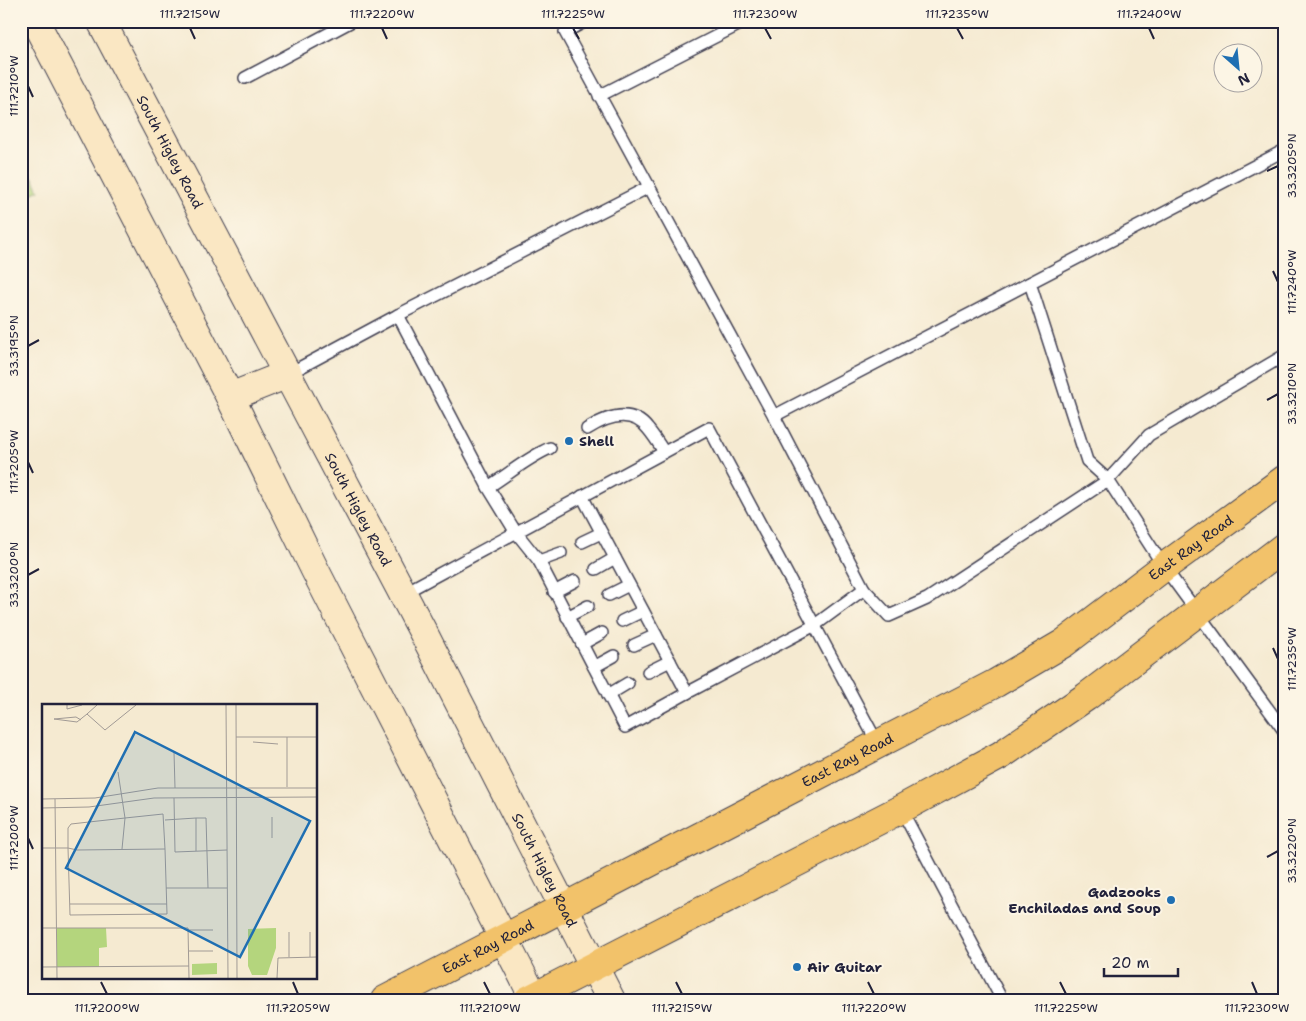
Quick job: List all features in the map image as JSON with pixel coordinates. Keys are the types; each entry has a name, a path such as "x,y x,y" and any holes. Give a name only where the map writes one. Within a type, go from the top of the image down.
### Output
{"main road":[{"path":"36,21 160,265 230,397 503,937 532,999 901,809 1001,755 1086,698 1285,546"},
{"name":"South Higley Road","path":"101,21 288,374 611,1000"},
{"path":"230,397 288,374"},
{"name":"East Ray Road","path":"385,1000 503,937 996,683 1064,643 1285,479"}],"lane":[{"path":"245,78 352,21"},
{"path":"586,21 565,32 774,416 864,589 889,616 927,599 1108,480 1149,435 1285,355"},
{"path":"599,96 746,21"},
{"path":"774,416 1285,150"},
{"path":"288,374 398,315 649,187"},
{"path":"1030,283 1087,462 1108,480 1164,567 1285,732"},
{"path":"398,315 488,488 515,531 539,562 625,727 815,625 864,589"},
{"path":"587,429 600,420 615,415 633,418 647,427 664,452"},
{"path":"402,594 515,531 709,428 878,744"},
{"path":"488,488 517,469 532,456 550,448"},
{"path":"582,496 687,693"},
{"path":"582,542 601,533"},
{"path":"539,562 561,553"},
{"path":"596,569 615,558"},
{"path":"554,592 575,581"},
{"path":"609,595 629,586"},
{"path":"567,617 588,606"},
{"path":"622,621 643,611"},
{"path":"582,644 602,632"},
{"path":"634,645 656,635"},
{"path":"594,667 614,656"},
{"path":"648,672 670,661"},
{"path":"608,695 628,683"},
{"path":"901,809 1002,1000"}],"green space":[{"path":"21,155 39,190 21,200"}],"place":[{"name":"Shell","path":"569,441"},
{"name":"Gadzooks Enchiladas and Soup","path":"1171,900"},
{"name":"Air Guitar","path":"797,967"}]}
